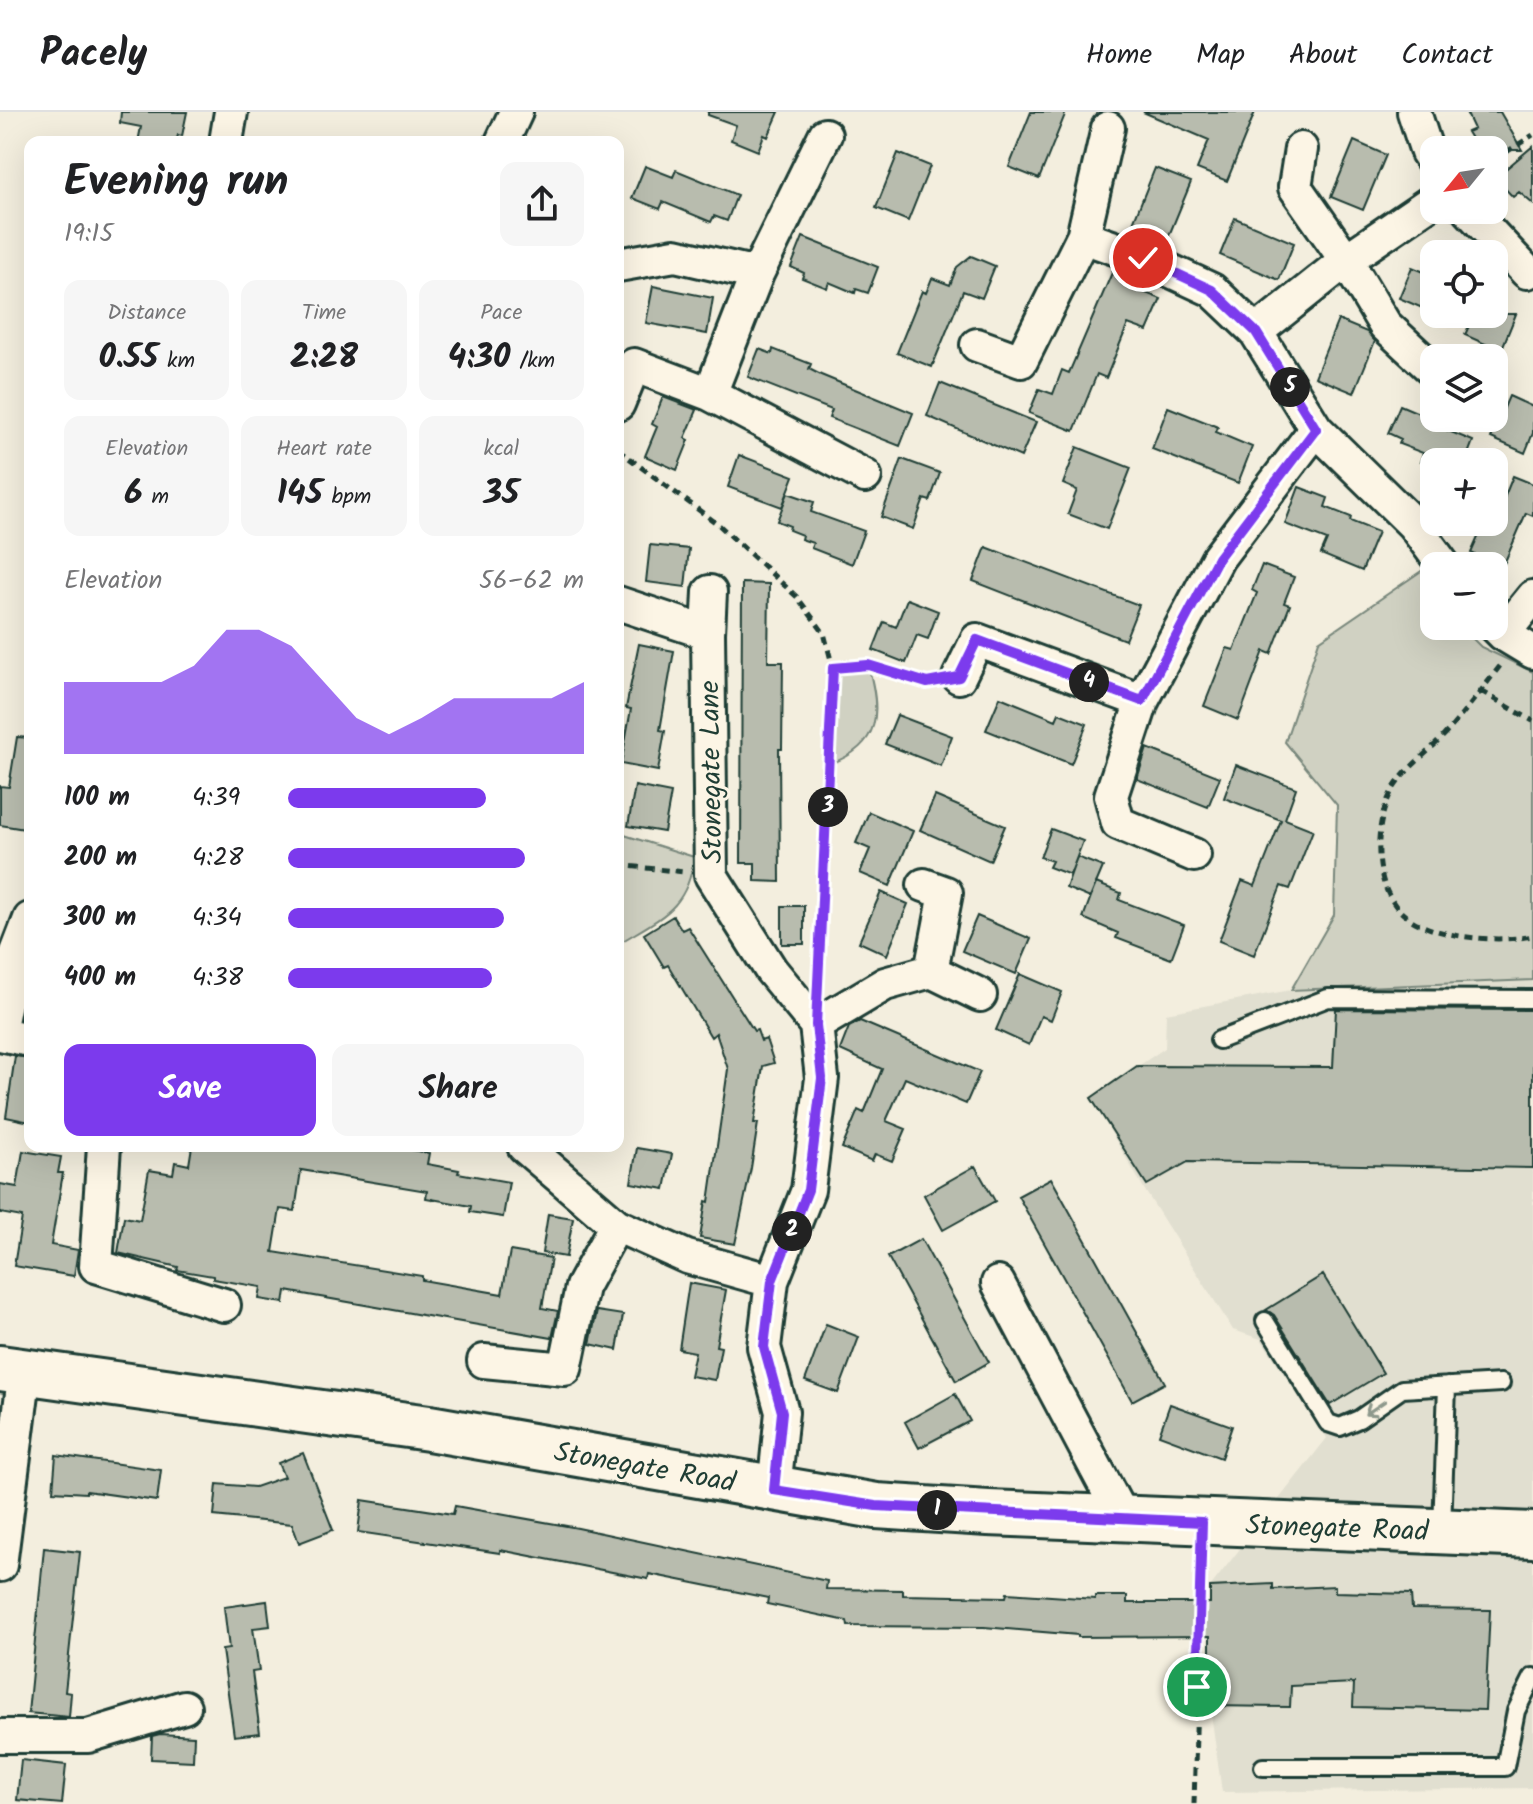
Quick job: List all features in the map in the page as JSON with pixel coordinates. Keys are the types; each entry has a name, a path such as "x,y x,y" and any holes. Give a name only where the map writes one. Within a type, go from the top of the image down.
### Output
{"main road":[{"name":"Stonegate Road","path":"12,1369 429,1428 876,1506 1533,1535"}],"street":[{"path":"227,136 231,112"},
{"path":"505,136 516,112"},
{"path":"1414,112 1422,136"},
{"path":"977,345 1021,361 1083,237 1108,128"},
{"path":"710,394 757,274 825,135"},
{"path":"1301,149 1295,187 1346,260 1385,325 1420,358"},
{"path":"1256,332 1346,260 1420,210"},
{"path":"1482,224 1527,272"},
{"path":"1083,237 1143,258 1212,290 1256,332 1316,429 1413,524 1434,552"},
{"path":"624,264 675,255 757,274"},
{"path":"624,389 634,365 710,394 865,476"},
{"path":"1194,855 1118,823 1111,796 1142,701 1218,558 1316,429"},
{"name":"Stonegate Lane","path":"710,592 711,875 771,970 816,1025"},
{"path":"1508,620 1533,597"},
{"path":"624,605 708,633"},
{"path":"1508,636 1533,652"},
{"path":"959,677 977,640 1142,701"},
{"path":"924,885 946,893 931,971"},
{"path":"0,1027 13,963 24,935"},
{"path":"774,1490 782,1412 764,1347 772,1281 808,1190 822,1078 816,1025 885,984 931,971 980,995"},
{"path":"0,1034 24,1039"},
{"path":"104,1152 96,1266 224,1305"},
{"path":"531,1152 616,1225 687,1257 772,1281"},
{"path":"484,1361 565,1369 582,1287 616,1225"},
{"path":"998,1283 1122,1517"},
{"path":"0,1565 12,1369"},
{"path":"0,1736 88,1736 184,1707"}],"lane":[{"path":"1219,1040 1328,998 1533,999"},
{"path":"1265,1321 1328,1423 1340,1427 1359,1419 1402,1389 1501,1383"},
{"path":"1442,1531 1447,1386"},
{"path":"1263,1767 1505,1767 1516,1711 1533,1677"}],"path":[{"path":"1508,151 1533,135"},
{"path":"624,454 719,525 797,597 824,633 833,668 816,1025"},
{"path":"833,668 868,665 927,683 959,677"},
{"path":"1533,721 1481,691 1390,794 1378,833 1380,874 1396,907 1417,923 1455,935 1484,939 1533,936"},
{"path":"624,866 711,875"},
{"path":"1194,1804 1202,1522"}],"shaded area":[{"path":"1420,572 1420,640 1474,640 1481,647 1533,672 1533,980 1291,990 1334,915 1337,805 1285,742 1319,641"},
{"path":"868,665 875,698 873,725 860,747 830,764 833,668"},
{"path":"624,835 694,857 686,888 661,918 624,940"},
{"path":"1533,980 1533,1788 1222,1792 1210,1706 1210,1587 1327,1438 1261,1339 1233,1330 1091,1098 1165,1048 1166,1013 1291,990"}],"building":[{"path":"121,112 187,112 182,136 139,136 141,127 120,123"},
{"path":"708,112 779,112 758,151 731,140 736,125 708,115"},
{"path":"1031,112 1066,112 1039,179 1009,167"},
{"path":"1143,112 1255,112 1227,181 1197,169 1209,140"},
{"path":"1466,112 1500,112 1522,150 1508,150 1508,136 1469,136 1467,132 1474,129"},
{"path":"1354,141 1386,155 1363,210 1331,197"},
{"path":"1533,146 1533,204 1519,192 1513,197 1508,192 1508,167"},
{"path":"898,153 930,166 908,221 876,208"},
{"path":"645,166 673,177 676,170 737,195 727,221 714,216 711,222 663,202 660,209 632,198"},
{"path":"1155,168 1191,182 1168,238 1162,236 1159,244 1129,233"},
{"path":"1235,218 1294,243 1279,280 1220,255"},
{"path":"803,237 878,267 868,293 856,289 855,293 829,282 827,288 802,278 804,273 791,267"},
{"path":"971,256 995,266 982,298 963,291 932,367 897,353 922,291 926,293 932,278 950,285 957,267"},
{"path":"1412,267 1420,270 1420,307 1399,298"},
{"path":"1114,268 1141,278 1136,289 1161,299 1147,331 1128,324 1106,378 1097,374 1074,431 1029,413 1039,389 1053,394 1062,370 1069,373"},
{"path":"653,286 713,298 707,334 646,323"},
{"path":"1508,314 1516,314 1504,344 1485,344 1465,335 1468,328 1508,328"},
{"path":"1338,320 1367,332 1375,341 1354,393 1315,377"},
{"path":"759,349 772,354 773,349 811,364 809,369 821,375 913,413 900,446 829,418 832,410 748,377"},
{"path":"940,383 1036,422 1021,457 927,416"},
{"path":"1509,396 1533,407 1533,433 1525,453 1491,438 1494,432 1508,432"},
{"path":"663,397 697,410 685,438 689,440 677,470 645,456 657,427 652,424"},
{"path":"1400,405 1420,413 1420,432 1451,432 1473,441 1470,448 1420,448 1420,452 1399,444 1401,439 1388,433"},
{"path":"1168,407 1218,427 1216,432 1252,447 1238,483 1152,449"},
{"path":"1077,447 1131,468 1107,529 1068,514 1077,490 1063,484"},
{"path":"739,455 794,476 782,507 728,487"},
{"path":"902,459 940,473 930,501 924,499 913,529 881,517"},
{"path":"1513,476 1533,484 1533,516 1526,513 1508,555 1508,552 1471,552 1479,536 1508,536 1508,488"},
{"path":"1299,487 1328,498 1325,507 1378,532 1362,571 1321,554 1327,540 1285,524"},
{"path":"788,493 814,502 811,512 864,531 852,564 811,548 813,543 801,539 802,535 789,530 790,526 777,521"},
{"path":"650,545 689,549 685,587 646,582"},
{"path":"986,547 1139,605 1125,640 973,581"},
{"path":"1262,565 1294,577 1284,603 1290,605 1271,654 1264,651 1238,720 1204,706 1227,648 1234,650 1257,593 1252,590"},
{"path":"742,583 769,584 768,662 783,662 782,749 779,749 780,882 755,881 755,863 741,863"},
{"path":"907,599 938,611 928,639 917,635 906,663 873,650 884,622 896,627"},
{"path":"639,644 674,651 660,730 665,731 658,771 624,765 631,709 626,708"},
{"path":"1000,697 1056,720 1059,713 1087,724 1071,764 986,730"},
{"path":"897,715 952,736 941,766 885,744"},
{"path":"17,737 24,738 24,829 0,825 0,786 9,787"},
{"path":"1147,748 1220,777 1208,807 1137,779"},
{"path":"1236,765 1296,788 1285,819 1313,830 1290,889 1281,886 1254,955 1219,941 1242,881 1255,886 1281,820 1224,798"},
{"path":"635,786 671,793 664,832 628,826"},
{"path":"935,796 1005,826 990,861 920,830"},
{"path":"869,812 913,831 890,886 860,873 870,849 856,843"},
{"path":"1051,829 1083,841 1070,875 1049,867 1052,861 1040,857"},
{"path":"1077,857 1103,867 1090,898 1066,888"},
{"path":"1096,883 1121,893 1119,900 1184,925 1171,959 1116,938 1118,933 1083,918"},
{"path":"881,892 908,904 887,955 859,942"},
{"path":"782,906 804,906 804,944 782,944"},
{"path":"673,916 682,930 688,927 754,1031 757,1030 761,1041 766,1039 774,1063 763,1066 751,1168 735,1244 700,1238 706,1201 709,1202 728,1069 716,1033 711,1037 668,965 664,967 644,934"},
{"path":"977,916 1031,939 1016,974 962,951"},
{"path":"1020,974 1062,992 1051,1020 1041,1016 1029,1045 996,1030"},
{"path":"1336,1009 1533,1010 1533,1168 1188,1162 1147,1185 1091,1098 1137,1066 1333,1067"},
{"path":"860,1021 980,1072 966,1104 905,1078 886,1121 906,1129 892,1161 875,1154 872,1161 842,1148 858,1110 864,1113 882,1069 840,1050 849,1027"},
{"path":"15,1056 24,1057 24,1121 6,1117"},
{"path":"637,1148 672,1154 665,1189 631,1183"},
{"path":"23,1151 61,1157 58,1173 63,1173 51,1245 78,1250 74,1276 14,1266 22,1217 0,1213 0,1184 17,1187"},
{"path":"191,1152 423,1152 429,1153 427,1164 509,1182 503,1217 470,1212 471,1206 426,1198 427,1191 301,1170 295,1211 280,1209 273,1252 422,1276 422,1280 502,1294 510,1251 551,1258 542,1308 558,1311 552,1338 286,1291 284,1303 259,1299 261,1287 213,1279 213,1276 177,1270 178,1267 118,1253 124,1217 140,1220 149,1170 173,1174 175,1162 189,1165"},
{"path":"975,1166 995,1201 943,1230 924,1195"},
{"path":"1051,1178 1165,1383 1132,1401 1018,1196"},
{"path":"548,1214 573,1218 566,1257 542,1253"},
{"path":"921,1239 989,1362 956,1381 888,1257"},
{"path":"1323,1275 1383,1373 1330,1405 1274,1315 1266,1310"},
{"path":"689,1283 726,1290 716,1346 721,1347 715,1380 690,1376 695,1352 679,1349"},
{"path":"597,1311 623,1315 617,1350 590,1344"},
{"path":"826,1324 859,1337 838,1393 805,1381"},
{"path":"955,1394 970,1421 919,1448 905,1422"},
{"path":"1170,1404 1232,1426 1221,1458 1159,1435"},
{"path":"303,1453 333,1530 299,1543 292,1524 214,1516 217,1484 255,1487 284,1477 278,1463"},
{"path":"56,1455 161,1470 157,1501 86,1491 53,1491"},
{"path":"362,1500 453,1514 455,1506 578,1528 827,1581 826,1589 903,1590 903,1595 1006,1597 1007,1593 1095,1599 1095,1596 1127,1596 1127,1603 1210,1603 1210,1587 1273,1584 1273,1589 1335,1586 1335,1592 1411,1594 1412,1609 1490,1610 1485,1710 1353,1707 1354,1683 1291,1686 1290,1707 1210,1706 1210,1636 1078,1637 984,1627 848,1626 847,1621 767,1604 768,1598 649,1574 648,1579 500,1550 500,1553 358,1532"},
{"path":"44,1548 80,1552 65,1692 71,1693 69,1717 28,1713"},
{"path":"267,1601 270,1626 253,1628 259,1671 252,1672 260,1733 234,1736 222,1650 229,1649 224,1607"},
{"path":"152,1736 194,1736 193,1761 151,1759"},
{"path":"21,1760 66,1765 62,1804 17,1800"}],"route":[{"path":"1143,258 1212,290 1256,332 1316,429 1218,558 1142,701 977,640 959,677 927,683 868,665 833,668 816,1025 822,1078 808,1190 772,1281 764,1347 782,1412 774,1490 876,1506 1202,1522 1197,1687"}]}
